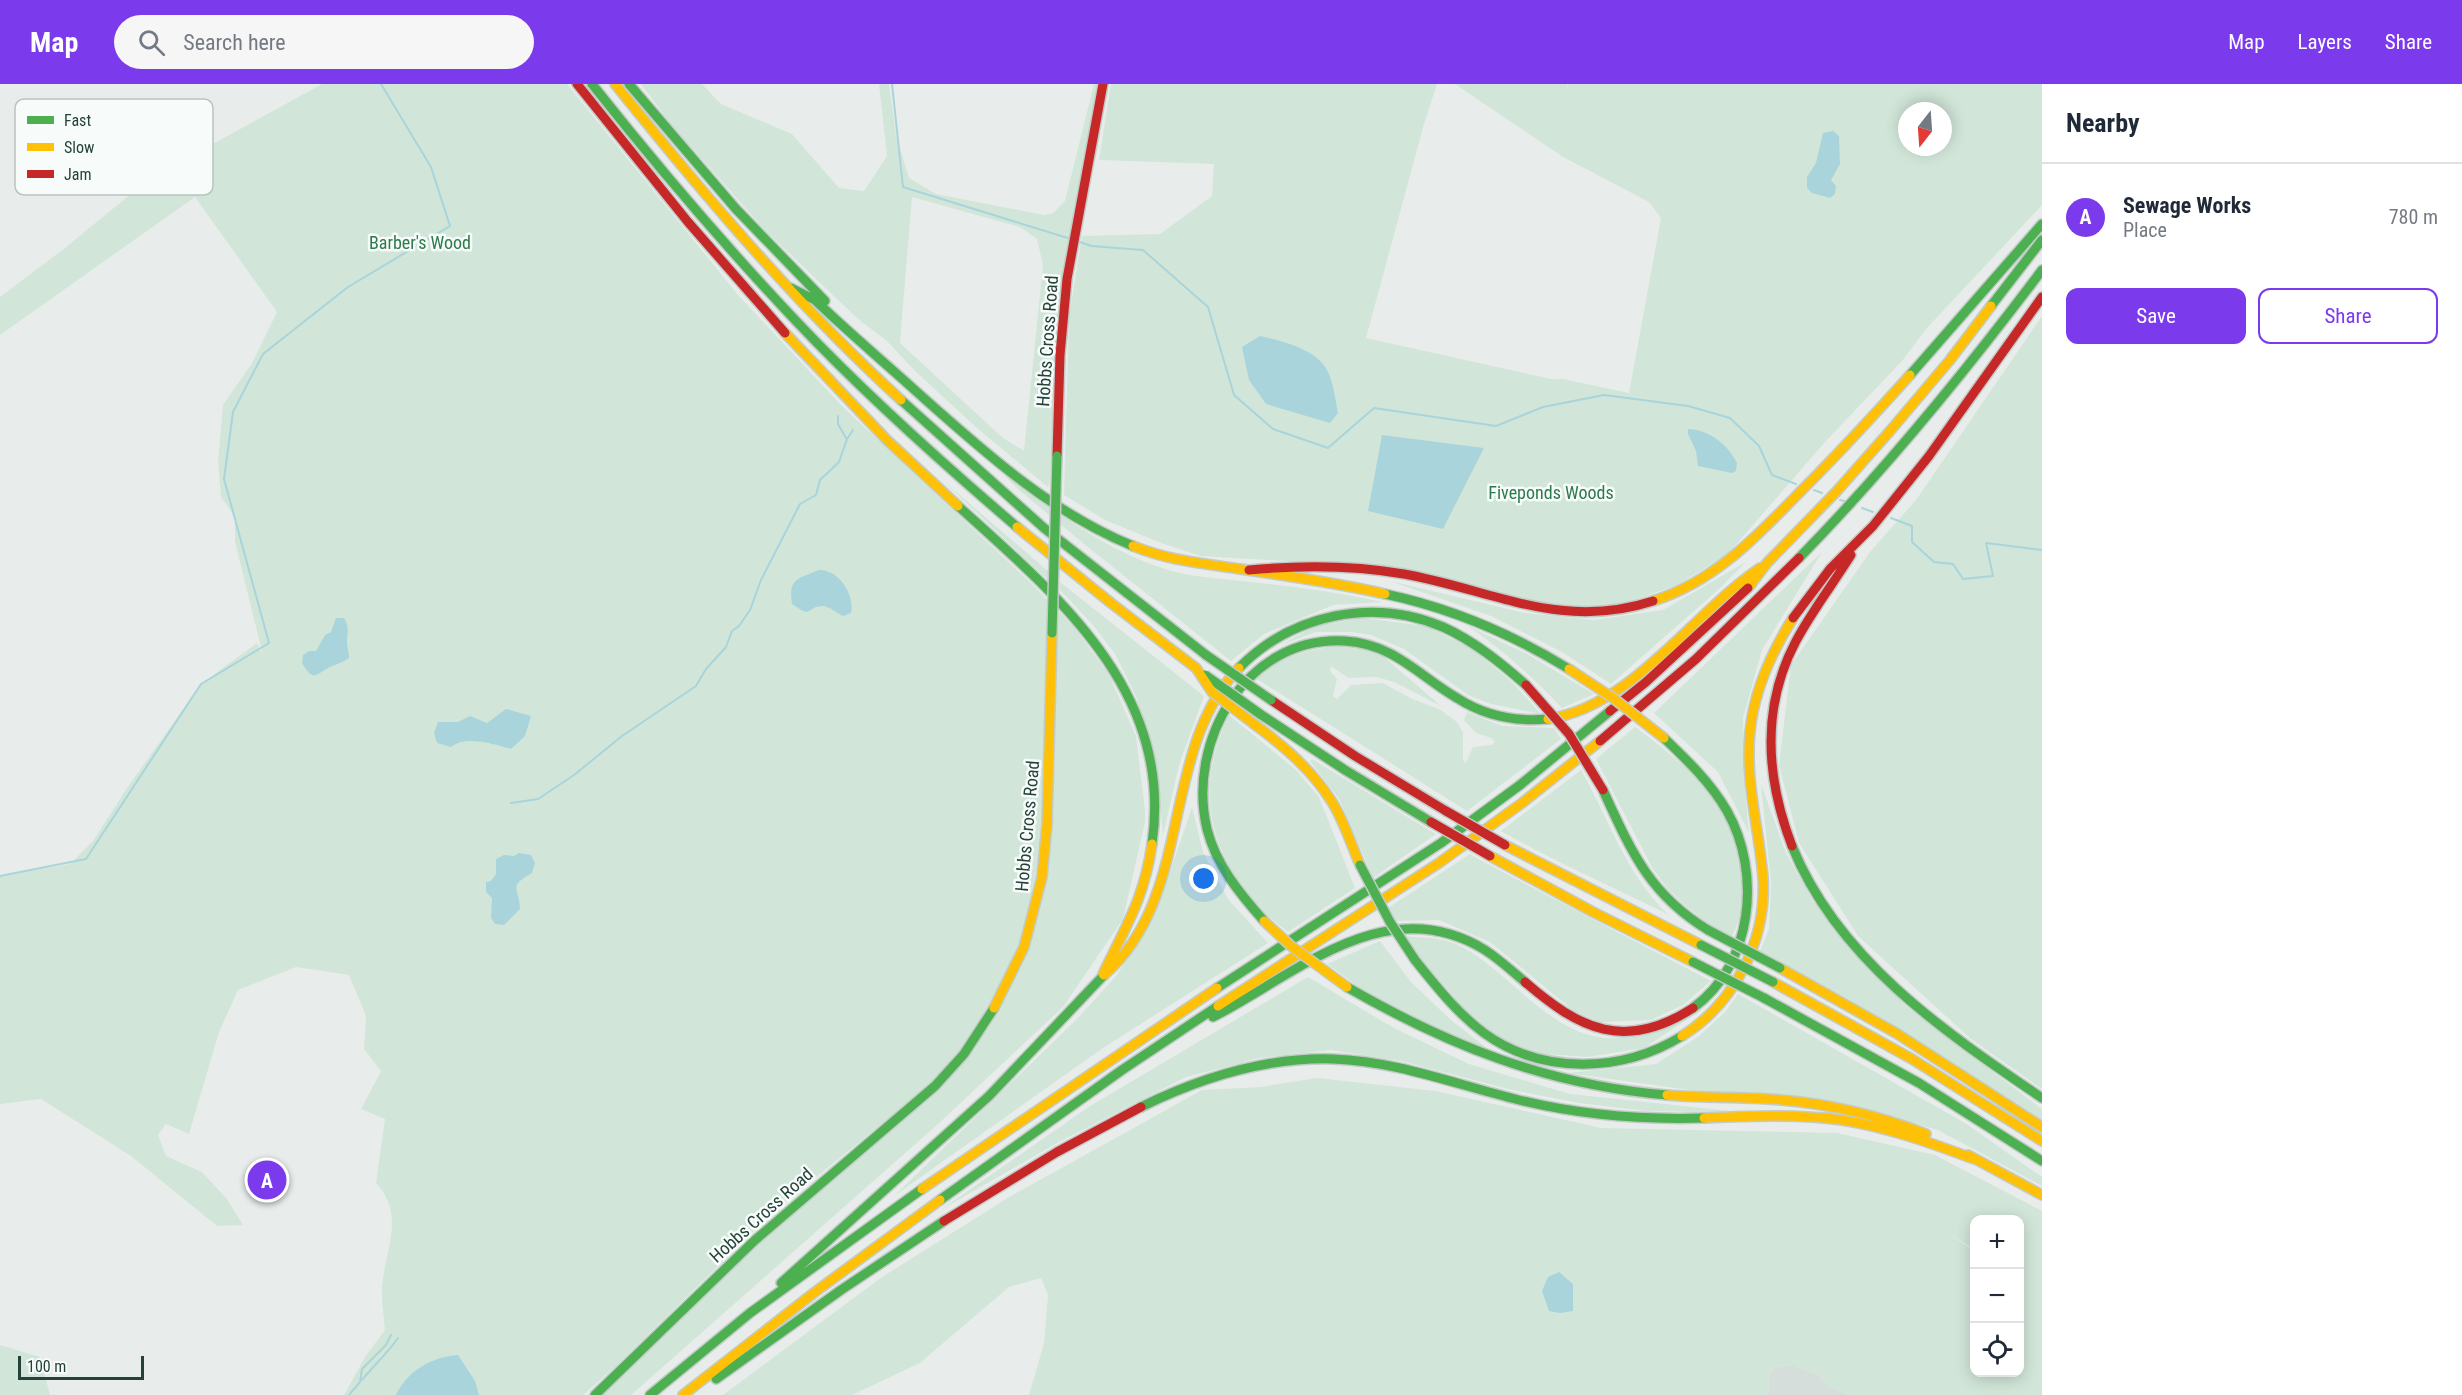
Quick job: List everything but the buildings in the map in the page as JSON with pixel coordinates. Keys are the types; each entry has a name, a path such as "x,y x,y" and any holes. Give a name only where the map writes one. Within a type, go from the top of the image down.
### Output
{"main road":[{"path":"577,84 646,174 754,299 888,441 1044,583 1083,623 1116,670 1139,722 1148,754 1153,788 1152,846 1146,879 1135,911 1101,978"},
{"path":"592,84 684,199 781,307 895,420 1005,519 1085,585 1196,668 1260,714 1345,770 1431,822 1593,912 1764,998 1919,1083 2042,1161"},
{"path":"615,84 684,169 791,288 884,383 978,470 1081,558 1206,655 1355,756 1446,811 1505,844 1773,982 1912,1059 2042,1141"},
{"path":"629,84 704,173 792,268 920,387 964,432"},
{"name":"Hobbs Cross Road","path":"595,1395 754,1241 927,1093 964,1054 991,1015 1024,946 1042,877 1047,824 1062,323 1074,240 1103,84"},
{"path":"1250,570 1281,566 1374,571 1425,579 1527,607 1575,613 1630,608 1682,591 1709,575 1748,545 1876,416 2042,224"},
{"path":"650,1395 750,1313 965,1158 1162,1024 1392,876 1483,812 1646,682 1749,587 1767,563 1828,501 1950,360 2042,240"},
{"path":"683,1395 763,1331 976,1174 1170,1037 1384,901 1493,825 1575,762 1684,670 1771,587 1862,492 1960,376 2042,270"},
{"path":"791,288 815,300 964,432 1042,493 1089,523 1124,542 1186,563 1250,570 1366,589 1410,600 1498,632 1569,669 1613,698 1664,738 1696,768 1720,798 1737,829 1747,873 1747,909 1734,954 1717,985 1686,1012 1660,1024 1638,1030 1613,1030 1584,1024 1553,1007 1497,960 1474,944 1444,933 1402,928 1368,934 1344,944 1235,1007 1170,1037"},
{"path":"2042,297 1951,428 1859,541 1798,635 1777,688 1770,732 1771,771 1775,800 1785,832 1794,855 1816,893 1846,934 1916,1007 2042,1098"},
{"path":"781,307 796,336 939,484 945,494"},
{"path":"1196,668 1212,692 1294,755 1320,783 1339,814 1360,865 1390,922 1415,960 1456,1008 1487,1035 1512,1050 1551,1063 1587,1066 1626,1061 1678,1039 1696,1027 1739,980 1747,961 1762,899 1763,879 1749,760 1757,694 1769,660 1785,628 1831,568 1859,541"},
{"path":"1767,563 1744,578 1719,603 1629,681 1590,707 1566,717 1536,721 1497,716 1463,702 1403,659 1385,650 1351,641 1335,640 1303,645 1282,654 1256,670 1228,702 1211,738 1203,776 1203,801 1206,824 1219,863 1232,885 1264,921 1291,946 1347,987 1401,1019 1456,1045 1551,1078 1636,1093 1750,1098 1830,1107 1885,1119 1936,1138 2042,1195"},
{"path":"750,1313 804,1260 991,1095 1067,1017 1101,978 1119,963 1154,897 1176,827 1196,740 1212,702 1232,674 1262,648 1283,634 1318,619 1360,611 1405,614 1434,623 1484,650 1526,685 1555,714 1576,741 1603,790 1626,842 1630,858 1643,880 1671,913 1780,968 1896,1033 2042,1127"},
{"path":"1707,932 1737,952 1759,975"},
{"path":"693,1395 903,1246 1026,1169 1124,1115 1174,1091 1217,1075 1260,1064 1329,1059 1372,1062 1417,1071 1534,1103 1609,1116 1691,1119 1787,1116 1841,1120 1911,1136 1974,1159"}],"shaded area":[{"path":"1793,1365 1818,1375 1827,1386 1850,1395 1768,1395 1769,1375 1775,1367"}],"green space":[{"name":"Barber's Wood","path":"322,84 567,84 738,295 842,406 1034,586 1074,627 1109,675 1136,736 1145,822 1123,919 1063,1007 937,1125 631,1395 595,1395 691,1302 832,1179 895,1113 773,1212 616,1366 583,1395 344,1395 365,1357 385,1330 382,1287 392,1220 385,1195 376,1183 385,1119 361,1109 381,1071 364,1049 366,1016 349,975 296,967 238,990 219,1032 189,1134 166,1124 158,1135 166,1156 202,1172 227,1199 243,1225 217,1226 131,1156 41,1099 0,1104 0,876 70,864 93,841 127,788 201,684 257,643 263,655 235,542 235,517 221,497 218,462 223,405 252,363 277,312 195,197 0,335 0,297 130,195 213,195 213,144"},
{"path":"641,84 702,84 721,104 792,134 839,188 864,191 887,156 879,84 889,84 896,135 909,178 936,194 1044,215 1053,213 1065,201 1094,84 1097,84 1057,326 1050,481 1044,475 1050,482 1048,487 978,429 914,370 887,341 858,319 767,232 670,123","holes":["912,197 1020,227 1037,239 1043,265 1024,451 1003,438 900,343"]},
{"name":"Fiveponds Woods","path":"1111,84 1437,84 1366,338 1551,379 1563,379 1629,393 1661,218 1649,202 1563,157 1455,84 1567,84 1567,88 1568,84 2042,84 2042,205 1927,328 1902,361 1825,442 1727,555 1677,585 1626,603 1582,609 1523,602 1336,564 1201,556 1161,543 1105,520 1064,495 1069,318 1082,236 1160,234 1212,196 1214,164 1099,160"},
{"path":"2042,316 2042,1089 1971,1039 1858,936 1799,843 1779,765 1791,665 1870,552 1916,500"},
{"path":"1002,473 1098,539 1162,568 1192,575 1277,585 1382,602 1333,605 1264,634 1231,661 1089,548"},
{"path":"941,479 1049,572 1048,580"},
{"path":"1822,552 1762,650 1743,718 1745,791 1749,833 1718,772 1654,713"},
{"path":"1746,562 1719,589 1611,684 1562,652 1491,616 1390,581 1525,613 1594,620 1663,610"},
{"path":"1060,582 1204,696 1179,765 1163,835 1157,764 1136,696 1115,654 1093,625 1060,590"},
{"path":"1363,618 1426,626 1474,650 1513,683 1541,714 1491,704 1468,695 1404,649 1371,635 1352,632 1316,632 1281,645 1315,626"},
{"path":"1468,626 1527,654 1594,694 1562,708 1517,664"},
{"path":"1335,646 1367,650 1383,656 1441,706 1394,682 1377,677 1348,678 1331,666 1330,671 1337,679 1333,696 1337,699 1351,685 1383,683 1412,699 1439,709 1457,722 1463,732 1463,760 1466,763 1473,747 1491,745 1495,742 1491,738 1476,733 1464,720 1467,712 1502,726 1554,728 1561,739 1467,811 1257,679 1283,660"},
{"path":"1229,715 1296,770 1319,797 1355,888 1288,932 1253,901 1237,879 1216,835 1211,812 1212,765"},
{"path":"1635,727 1689,771 1717,804 1728,823 1736,845 1742,887 1742,904 1732,936 1710,925 1668,889 1653,869 1596,759"},
{"path":"1312,759 1436,834 1373,878 1339,799 1310,761"},
{"path":"1581,770 1630,865 1654,900 1669,915 1501,831"},
{"path":"1761,784 1786,853 1813,901 1864,963 1907,1007 2042,1109 2042,1120 1848,999 1760,951 1769,929 1771,883"},
{"path":"1192,807 1203,852 1228,899 1268,943 1103,1048 894,1196 1077,1019 1117,975 1151,918 1167,881"},
{"path":"1470,854 1711,981 1683,1005 1651,1020 1600,1022 1574,1011 1490,942 1439,920 1393,921 1388,908"},
{"path":"1404,936 1439,939 1458,945 1494,969 1548,1014 1566,1026 1586,1034 1607,1038 1629,1036 1703,1009 1644,1048 1588,1057 1545,1054 1500,1040 1463,1007 1414,951"},
{"path":"1380,941 1411,982 1451,1020 1493,1053 1422,1023 1359,987 1327,964"},
{"path":"1308,977 1394,1028 1469,1064 1570,1094 1750,1113 1645,1111 1579,1103 1508,1089 1401,1061 1331,1050 1259,1058 1186,1077 1059,1142 939,1211 1090,1106"},
{"path":"1738,994 1965,1123 2042,1177 2042,1186 1938,1130 1851,1106 1703,1092 1568,1073 1656,1064 1699,1036 1725,1012"},
{"path":"1317,1078 1435,1091 1601,1128 1837,1133 1935,1155 2042,1211 2042,1395 1850,1395 1827,1386 1818,1375 1793,1365 1775,1367 1769,1375 1768,1395 1029,1395 1044,1343 1048,1295 1041,1278 1009,1287 920,1363 852,1395 723,1395 882,1277 1011,1196 1202,1090 1261,1087"},
{"path":"0,1345 40,1357 50,1395 0,1395"}],"water":[{"path":"1833,131 1839,136 1840,164 1831,180 1836,186 1835,194 1830,198 1812,193 1807,188 1807,177 1816,163 1823,133"},
{"path":"1260,336 1302,349 1323,364 1335,394 1338,413 1330,423 1266,404 1249,380 1242,347"},
{"path":"1688,429 1711,435 1724,445 1737,463 1736,471 1732,473 1698,466 1696,451"},
{"path":"1382,435 1484,448 1443,529 1368,511"},
{"path":"819,570 833,574 844,584 852,606 851,613 843,616 825,606 813,608 807,612 792,604 793,584 800,578"},
{"path":"336,618 344,618 347,625 349,658 312,675 302,663 303,655 309,651 316,651 325,635 331,632"},
{"path":"506,709 531,716 525,736 511,749 472,741 457,743 451,747 437,743 434,733 438,722 458,722 470,716 487,723"},
{"path":"519,853 531,855 535,863 532,873 519,882 516,888 520,909 504,925 495,924 491,918 492,898 486,892 486,882 491,881 496,874 496,859 504,855 514,856"},
{"path":"1559,1272 1573,1284 1573,1311 1560,1313 1549,1311 1542,1291 1548,1277"},
{"path":"458,1355 475,1381 479,1395 396,1395 407,1378 422,1366 448,1356"}],"waterway":[{"path":"0,876 86,859 201,684 269,643 224,479 233,412 263,354 348,287 450,226 431,167 381,84"},
{"path":"892,84 903,187 1071,239"},
{"path":"1077,241 1091,246 1143,250 1208,307 1234,395 1273,429 1328,448 1374,408 1496,426 1543,407 1604,395 1688,406 1730,418 1759,446 1772,475 1796,484"},
{"path":"838,416 838,424 846,438"},
{"path":"511,803 538,799 574,775 622,736 696,686 706,669 726,647 732,631 739,626 750,610 761,580 800,504 816,495 820,480 839,462 847,439 853,430"},
{"path":"1814,490 1822,493"},
{"path":"1840,500 1844,501"},
{"path":"1862,508 1873,512"},
{"path":"1891,518 1912,526 1912,542 1934,562 1953,564 1963,579 1993,576 1986,543 2042,550"},
{"path":"349,1395 360,1382 362,1369 386,1345 391,1335"},
{"path":"362,1380 398,1338"}],"traffic: fast":[{"path":"592,84 692,205 797,322 904,427 1017,527"},
{"path":"629,84 736,209 825,301"},
{"path":"1910,375 2042,224"},
{"path":"1991,306 2042,240"},
{"path":"1799,558 1925,418 2042,270"},
{"path":"791,288 815,300 992,458 1074,516 1133,546"},
{"path":"901,400 1044,528 1206,655"},
{"path":"1052,633 1057,456"},
{"path":"958,506 1034,576 1070,613 1101,652 1127,694 1145,740 1154,790 1152,844"},
{"path":"1385,594 1434,607 1480,624 1525,644 1569,669"},
{"path":"1239,668 1260,650 1309,623 1335,616 1389,613 1417,618 1443,627 1466,639 1526,685"},
{"path":"1264,921 1238,890 1216,855 1207,829 1203,795 1206,762 1216,729 1231,700 1253,675 1279,655 1310,644 1345,641 1362,643 1392,654 1457,698 1479,709 1524,720 1548,719"},
{"path":"1206,655 1271,700"},
{"path":"1205,675 1260,714"},
{"path":"1217,988 1441,843 1520,785 1610,711"},
{"path":"1260,714 1345,770 1431,822"},
{"path":"1664,738 1698,772 1721,801 1738,836 1745,862 1746,917 1739,943 1729,968 1713,990 1693,1008"},
{"path":"1603,790 1633,852 1656,886 1671,902 1708,930"},
{"path":"1792,846 1812,887 1837,924 1866,958 1932,1019 2042,1098"},
{"path":"1360,865 1390,922 1415,960"},
{"path":"1213,1017 1343,944 1378,933 1413,929 1448,934 1485,950 1525,982"},
{"path":"1708,930 1780,968"},
{"path":"1701,945 1773,982"},
{"path":"1415,960 1447,999 1474,1025 1507,1047 1531,1056 1556,1062 1582,1064 1608,1062 1634,1057 1682,1036"},
{"path":"1693,962 1764,998"},
{"path":"781,1283 989,1096 1104,975"},
{"path":"1347,987 1423,1027 1501,1059 1581,1082 1667,1095"},
{"path":"1764,998 1919,1083 2042,1161"},
{"path":"940,1200 1122,1070 1218,1006"},
{"path":"595,1395 754,1241 935,1086 964,1054 994,1008"},
{"path":"1141,1107 1186,1087 1234,1071 1283,1062 1333,1059 1404,1069 1519,1100 1588,1113 1657,1118 1704,1118"},
{"path":"650,1395 750,1313 922,1189"},
{"path":"716,1379 841,1290 944,1221"}],"traffic: slow":[{"path":"615,84 752,248 825,326 901,400"},
{"path":"1748,588 1767,563 1836,492 1890,431 1950,360 1991,306"},
{"path":"785,333 887,440 958,506"},
{"path":"1653,601 1697,582 1735,555 1830,461 1910,375"},
{"path":"1017,527 1196,668"},
{"path":"1133,546 1186,561 1313,580 1385,594"},
{"path":"1548,719 1578,711 1607,697 1634,678 1735,587 1760,568"},
{"path":"1682,1036 1718,1006 1732,988 1744,968 1759,924 1763,901 1763,877 1749,769 1750,732 1755,701 1765,672 1793,618"},
{"path":"994,1008 1024,947 1042,877 1047,824 1052,633"},
{"path":"1196,668 1212,692 1254,724"},
{"path":"1104,975 1133,942 1152,905 1166,865 1185,780 1197,739 1214,701 1239,668"},
{"path":"1569,669 1613,698 1664,738"},
{"path":"1254,724 1297,759 1316,779 1340,817 1360,865"},
{"path":"1218,1006 1439,863 1522,803 1600,741"},
{"path":"1103,974 1139,897 1152,844"},
{"path":"1505,845 1701,945"},
{"path":"1490,856 1593,912 1693,962"},
{"path":"1264,921 1291,946 1347,987"},
{"path":"1780,968 1896,1033 2042,1127"},
{"path":"1773,982 1912,1059 2042,1141"},
{"path":"922,1189 1217,988"},
{"path":"1667,1095 1768,1099 1829,1106 1868,1115 1926,1134"},
{"path":"1704,1118 1790,1116 1842,1120 1892,1131 1974,1159"},
{"path":"1968,1155 2042,1195"},
{"path":"683,1395 815,1292 940,1200"}],"traffic: jam":[{"path":"577,84 688,222 785,333"},
{"path":"1057,456 1060,355 1067,279 1103,84"},
{"path":"1793,618 1830,569 1873,526 1929,456 2042,297"},
{"path":"1792,846 1783,820 1773,769 1772,717 1777,691 1796,641 1851,555"},
{"path":"1600,741 1696,659 1799,558"},
{"path":"1249,570 1326,567 1385,571 1557,610 1588,612 1620,609 1653,601"},
{"path":"1610,711 1646,682 1748,588"},
{"path":"1526,685 1569,734 1603,790"},
{"path":"1271,700 1355,756 1446,811"},
{"path":"1446,811 1505,845"},
{"path":"1431,822 1490,856"},
{"path":"1525,982 1564,1012 1604,1029 1624,1032 1646,1029 1693,1008"},
{"path":"944,1221 1057,1152 1141,1107"}],"place":[{"name":"Sewage Works","path":"267,1180"}]}
